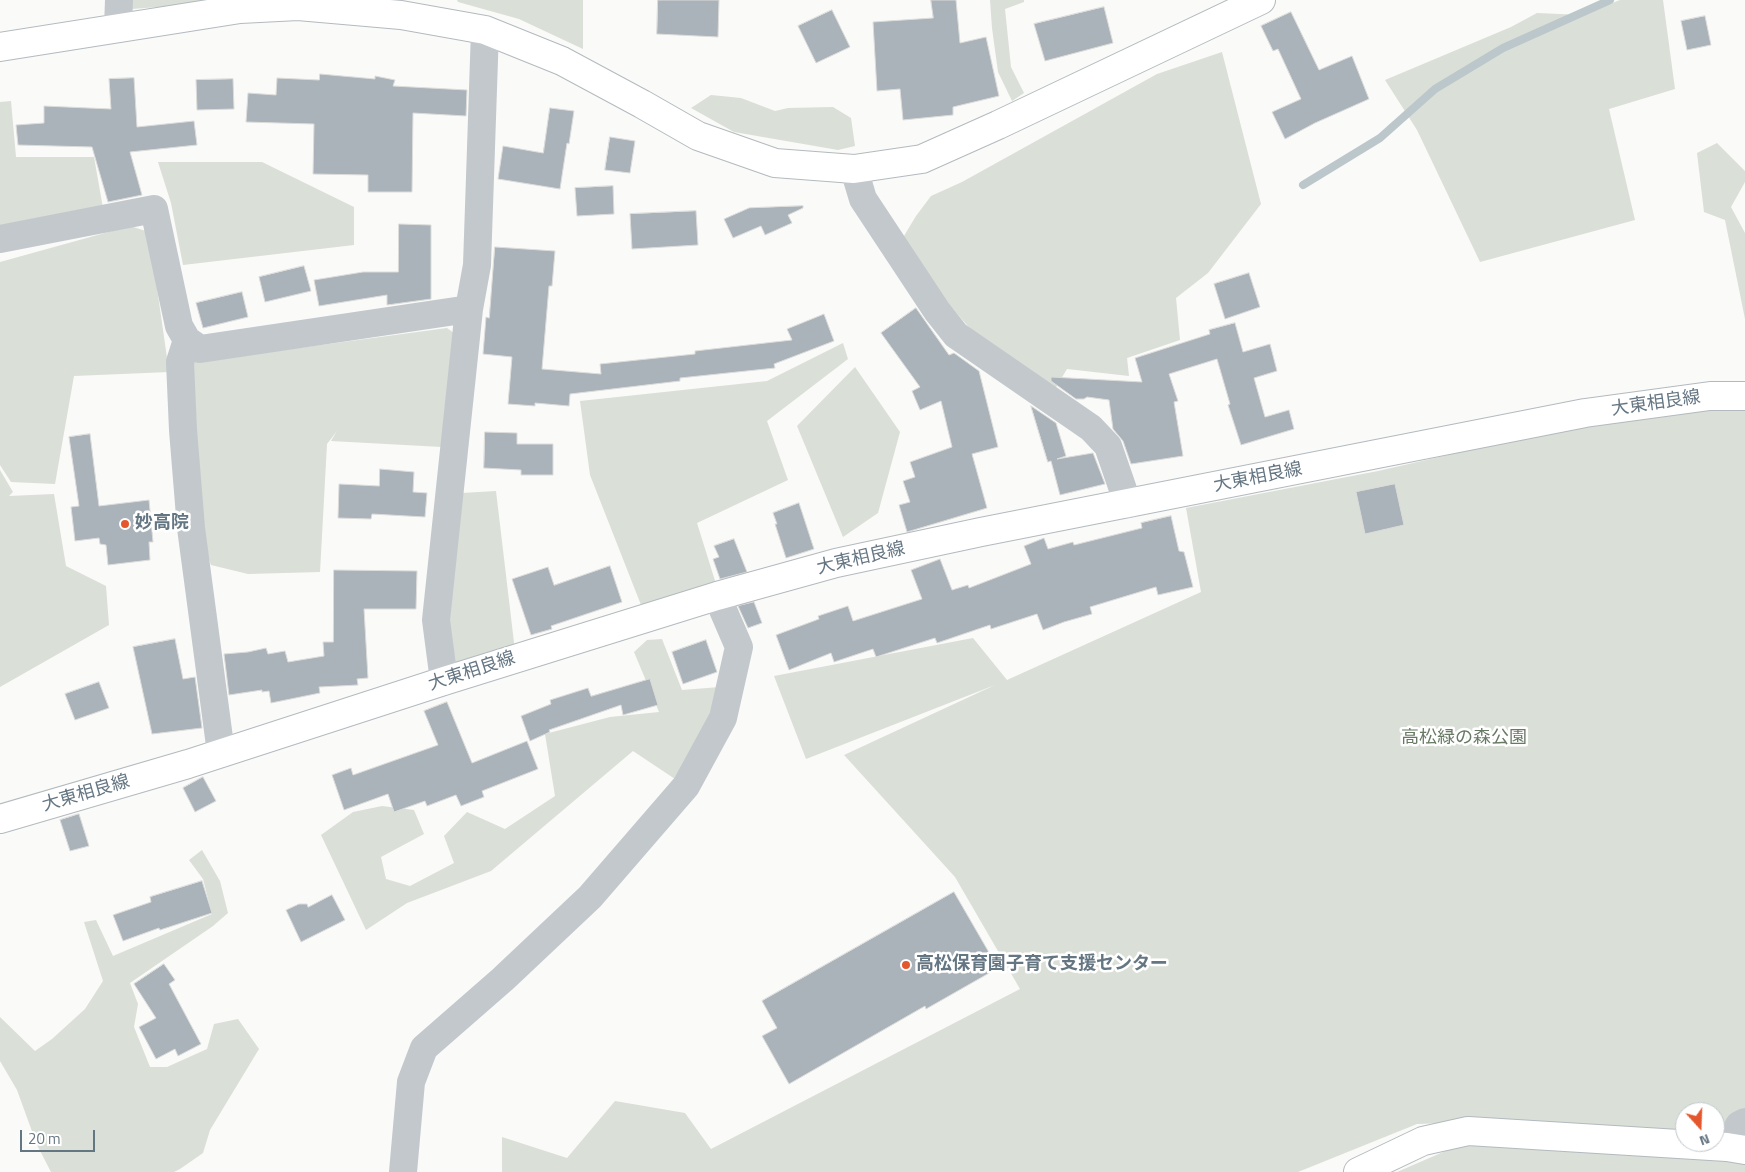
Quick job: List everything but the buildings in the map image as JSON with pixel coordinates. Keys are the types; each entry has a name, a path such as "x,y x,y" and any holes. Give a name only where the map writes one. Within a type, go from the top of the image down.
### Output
{"main road":[{"path":"0,47 240,9 298,6 401,15 485,30 562,61 698,136 776,163 854,169 922,159 1007,121 1244,4"},
{"name":"大東相良線","path":"0,819 220,754 444,681 717,596 836,563 981,532 1585,413 1710,396 1745,396"},
{"path":"1358,1172 1423,1141 1468,1131 1736,1148"}],"street":[{"path":"118,28 119,0"},
{"path":"444,681 436,620 469,309 477,265 485,30"},
{"path":"854,169 863,199 937,311 956,335 1091,428 1108,446 1128,504"},
{"path":"0,239 154,209 179,326 187,340 200,349 469,309"},
{"path":"187,340 180,362 183,430 191,528 220,754"},
{"path":"403,1172 411,1082 424,1048 503,979 590,897 686,786 723,718 739,647 717,596"},
{"path":"1736,1148 1739,1125 1745,1122"}],"green space":[{"path":"131,0 253,0 132,9"},
{"path":"457,0 583,0 583,49 519,19 458,2"},
{"path":"990,0 1024,0 1024,2 1005,9 1011,67 1024,93 1012,101 998,72"},
{"path":"1620,0 1663,0 1675,89 1609,109 1635,220 1480,262 1417,130 1385,80 1511,27 1537,13 1582,15"},
{"path":"1222,52 1261,204 1208,273 1176,298 1180,340 1127,358 1129,376 1067,369 1052,394 973,332 912,262 901,241 931,196 962,182 1157,74"},
{"path":"711,95 741,98 775,111 788,108 833,107 851,118 855,146 838,150 734,132 691,108"},
{"path":"11,101 16,157 94,157 103,208 0,235 0,102"},
{"path":"1717,143 1745,171 1745,182 1731,207 1745,233 1745,319 1725,220 1704,212 1697,153"},
{"path":"158,162 262,162 354,207 354,245 183,265 171,203"},
{"path":"130,226 149,232 169,372 74,376 55,484 11,482 0,465 0,262"},
{"path":"447,328 458,336 442,447 331,441 337,431 327,444 320,572 248,574 211,565 205,549 187,363"},
{"path":"843,343 848,359 767,421 788,480 697,523 716,584 643,610 590,475 580,401 767,381"},
{"path":"855,367 900,432 878,513 843,537 797,426"},
{"name":"高松緑の森公園","path":"1700,410 1745,411 1745,1172 1397,1172 1508,1124 1448,1123 1417,1124 1298,1172 502,1172 502,1137 567,1158 615,1101 685,1113 711,1149 1020,989 955,877 844,755 995,685 806,759 774,676 973,638 1007,680 1201,592 1186,508 1378,471 1575,426"},
{"path":"0,470 13,492 9,496 54,494 66,566 106,586 109,625 0,687"},
{"path":"496,491 515,651 446,672 446,605 462,493"},
{"path":"662,639 682,690 720,687 711,720 675,779 633,751 491,871 407,903 366,930 321,835 353,812 382,806 414,810 424,834 381,857 386,879 410,886 454,863 444,836 467,812 505,829 555,796 545,734 610,717 659,712 634,652 647,640"},
{"path":"202,850 220,881 228,913 213,926 130,983 138,1004 134,1027 150,1067 167,1067 207,1049 214,1024 238,1019 259,1049 210,1130 203,1153 180,1169 174,1172 51,1172 37,1145 17,1090 0,1061 0,1017 35,1051 52,1039 85,1009 103,981 84,922 96,920 113,956 212,914 203,879 189,860"}],"waterway":[{"path":"1303,185 1380,138 1435,89 1503,48 1610,0"}],"place":[{"name":"妙高院","path":"125,524"},
{"name":"高松保育園子育て支援センター","path":"906,965"}]}
